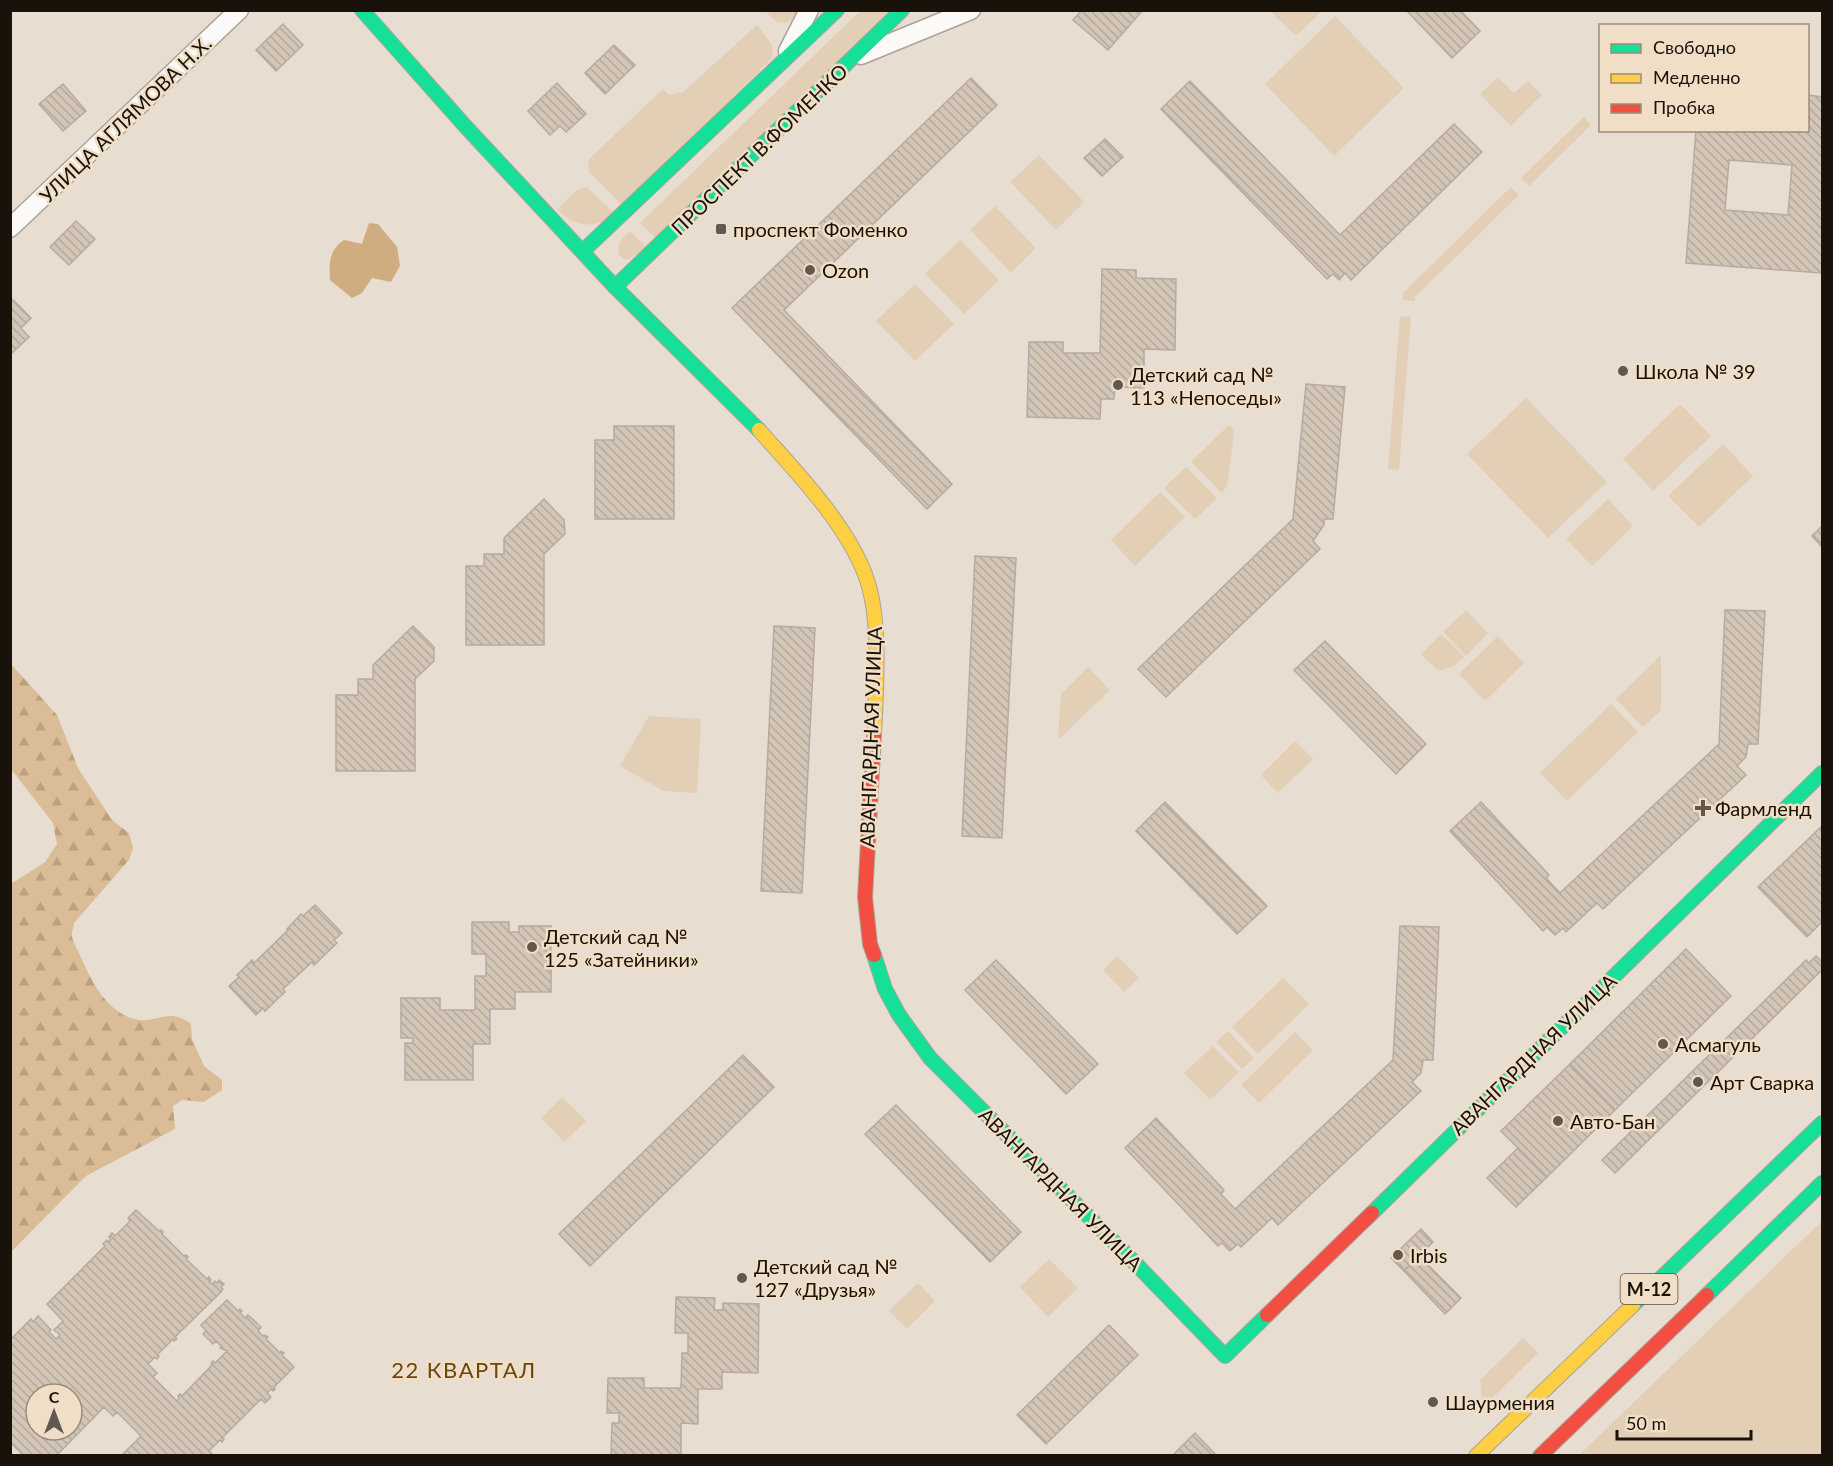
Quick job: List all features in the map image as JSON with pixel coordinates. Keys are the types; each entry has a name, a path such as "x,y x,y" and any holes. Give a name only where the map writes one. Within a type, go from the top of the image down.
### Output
{"street":[{"name":"УЛИЦА АГЛЯМОВА Н.Х.","path":"10,228 239,10"},
{"path":"362,10 466,127 615,287"},
{"path":"781,64 809,10"},
{"path":"583,251 837,10"},
{"name":"ПРОСПЕКТ В.ФОМЕНКО","path":"615,287 902,10"},
{"path":"851,59 971,10"},
{"name":"АВАНГАРДНАЯ УЛИЦА","path":"615,287 751,422 796,473 848,538 868,583 876,642 865,897 870,944 885,989 899,1015 930,1058 1225,1356 1822,773"},
{"name":"М-12","path":"1476,1455 1822,1123"},
{"name":"М-12","path":"1540,1455 1822,1183"}],"shaded area":[{"path":"765,11 800,11 786,23 777,22"},
{"path":"860,11 894,11 657,239 640,223"},
{"path":"1270,11 1322,11 1296,36"},
{"path":"1335,16 1404,88 1334,156 1265,84"},
{"path":"757,25 772,45 773,57 624,207 589,172 588,160 663,89 669,95 683,92"},
{"path":"1498,77 1514,93 1528,81 1542,95 1511,126 1480,94"},
{"path":"1584,117 1591,125 1529,186 1521,178"},
{"path":"1039,155 1084,202 1056,230 1010,182"},
{"path":"587,187 617,216 586,224 572,220 557,209 577,190"},
{"path":"1511,187 1519,195 1415,297 1414,301 1403,300 1403,293"},
{"path":"995,206 1036,248 1011,273 970,230"},
{"path":"369,223 378,224 397,247 400,266 391,282 372,278 362,293 352,298 330,280 331,257 335,248 344,240 362,244"},
{"path":"630,231 648,249 626,260 619,255 618,248 622,239"},
{"path":"960,240 999,280 964,314 925,274"},
{"path":"915,284 954,324 915,361 876,321"},
{"path":"1400,316 1411,317 1399,470 1388,469"},
{"path":"1526,398 1607,482 1548,538 1467,454"},
{"path":"1680,404 1711,436 1653,491 1623,459"},
{"path":"1229,425 1234,433 1227,486 1222,493 1191,462"},
{"path":"1723,444 1753,476 1699,527 1668,496"},
{"path":"1186,467 1217,498 1195,519 1164,488"},
{"path":"1160,492 1185,517 1135,566 1111,540"},
{"path":"1608,499 1633,526 1592,566 1566,539"},
{"path":"1466,610 1488,633 1466,656 1443,632"},
{"path":"1441,634 1464,657 1454,666 1438,671 1421,654"},
{"path":"1498,636 1524,663 1485,701 1459,674"},
{"path":"1661,655 1661,710 1643,727 1616,699"},
{"path":"1088,667 1110,690 1058,740 1061,694"},
{"path":"1611,704 1638,732 1567,801 1540,773"},
{"path":"649,716 701,719 697,793 664,791 620,766"},
{"path":"1295,741 1313,759 1278,793 1261,775"},
{"path":"1117,956 1139,978 1124,992 1103,970"},
{"path":"1283,978 1309,1004 1258,1054 1232,1027"},
{"path":"1228,1031 1254,1058 1242,1069 1216,1042"},
{"path":"1295,1032 1313,1050 1259,1103 1241,1085"},
{"path":"1213,1046 1239,1072 1210,1100 1184,1073"},
{"path":"562,1097 586,1121 564,1142 541,1118"},
{"path":"1822,1221 1822,1455 1579,1455"},
{"path":"1049,1259 1078,1288 1048,1317 1020,1287"},
{"path":"918,1283 935,1301 907,1329 889,1311"},
{"path":"1523,1338 1538,1353 1483,1407 1480,1380"}],"green space":[{"path":"10,663 57,715 78,768 112,820 129,833 133,848 129,860 74,923 73,938 88,973 107,1001 124,1015 142,1020 176,1016 191,1024 192,1039 204,1066 222,1080 222,1090 204,1102 182,1100 173,1106 175,1129 86,1176 11,1252 11,884 45,862 57,844 53,823 11,769"}],"building":[{"path":"1082,10 1143,10 1108,50 1073,20"},
{"path":"1406,10 1460,10 1480,31 1452,58"},
{"path":"283,24 303,45 276,71 256,50"},
{"path":"614,45 635,65 605,94 585,73"},
{"path":"971,78 997,105 784,310 952,484 927,509 732,308"},
{"path":"1190,81 1340,235 1454,124 1482,152 1351,280 1345,273 1339,280 1333,274 1327,279 1161,109"},
{"path":"557,83 586,114 566,132 560,126 550,135 528,111"},
{"path":"63,84 86,111 63,131 39,104"},
{"path":"1809,95 1822,97 1822,273 1686,263 1696,132 1809,132","holes":["1729,160 1792,165 1788,215 1725,210"]},
{"path":"1105,139 1123,157 1102,176 1084,158"},
{"path":"76,221 95,239 69,265 50,247"},
{"path":"1102,269 1136,270 1136,278 1176,279 1175,350 1144,349 1144,388 1115,387 1114,399 1101,399 1100,419 1027,417 1029,342 1063,342 1063,353 1100,353"},
{"path":"10,297 31,318 21,328 29,337 10,355"},
{"path":"1306,384 1345,387 1333,519 1324,519 1324,525 1313,541 1320,549 1166,697 1138,669 1293,519"},
{"path":"614,426 674,426 674,519 595,519 595,440 614,440"},
{"path":"544,499 564,520 565,534 544,554 544,645 466,645 466,566 484,566 484,554 504,554 504,538"},
{"path":"1822,526 1822,547 1812,536"},
{"path":"975,556 1016,558 1002,838 962,836"},
{"path":"1725,610 1765,611 1758,744 1748,744 1746,757 1737,766 1746,775 1603,909 1597,903 1566,932 1563,928 1555,935 1547,927 1543,931 1450,831 1481,802 1549,875 1546,878 1560,893 1719,744"},
{"path":"413,626 434,647 434,661 415,679 415,771 336,771 336,695 358,695 358,679 373,679 373,665"},
{"path":"774,626 815,628 802,893 761,891"},
{"path":"1325,641 1426,744 1396,774 1294,670"},
{"path":"1165,802 1267,906 1237,934 1136,831"},
{"path":"1822,826 1822,922 1807,937 1758,887"},
{"path":"315,905 342,933 334,940 337,943 314,965 312,962 283,989 285,992 265,1011 263,1008 256,1015 229,986 252,960 254,963 301,914 303,916"},
{"path":"472,922 509,922 509,932 519,932 519,926 551,926 551,992 515,992 515,1009 490,1009 490,1044 473,1044 473,1080 405,1080 405,1043 413,1043 413,1038 401,1038 401,998 440,998 440,1010 475,1010 475,976 486,976 486,954 472,954"},
{"path":"1400,926 1439,927 1433,1060 1423,1060 1421,1073 1412,1082 1421,1091 1278,1225 1272,1218 1241,1247 1238,1244 1230,1251 1222,1243 1218,1246 1125,1148 1156,1118 1224,1190 1221,1194 1235,1209 1393,1060"},
{"path":"1686,949 1731,996 1615,1110 1570,1064"},
{"path":"1816,956 1822,962 1822,970 1615,1173 1602,1160 1806,960 1809,963"},
{"path":"996,960 1098,1064 1066,1094 965,990"},
{"path":"743,1055 774,1087 590,1266 559,1234"},
{"name":"Авто-Бан","path":"1570,1064 1615,1110 1547,1177 1501,1131"},
{"path":"896,1105 1021,1232 990,1262 865,1134"},
{"path":"1518,1148 1547,1177 1516,1207 1487,1178"},
{"path":"136,1210 159,1231 161,1230 162,1234 184,1256 188,1257 186,1259 207,1279 209,1277 211,1280 209,1282 217,1283 219,1280 224,1284 220,1293 175,1337 177,1339 174,1341 173,1339 157,1355 159,1356 157,1359 155,1357 148,1364 157,1373 153,1377 177,1401 178,1396 180,1394 182,1396 212,1365 213,1361 215,1363 227,1351 220,1348 222,1347 216,1341 213,1344 203,1334 206,1331 201,1325 227,1300 238,1311 240,1309 242,1311 240,1313 245,1318 248,1315 261,1327 258,1331 268,1337 266,1339 280,1353 281,1351 284,1353 282,1355 294,1367 274,1387 273,1391 271,1389 267,1393 271,1397 265,1403 261,1399 222,1438 224,1439 222,1442 220,1440 209,1451 212,1454 210,1456 121,1456 141,1436 117,1412 113,1416 104,1407 84,1427 84,1382 24,1382 24,1442 70,1442 56,1456 24,1456 10,1442 10,1340 31,1319 33,1322 38,1316 56,1339 60,1335 54,1330 63,1321 47,1304 105,1246 103,1244 107,1240 109,1242 112,1233 115,1236 130,1221 128,1218"},
{"path":"1421,1229 1433,1242 1404,1271 1391,1258"},
{"path":"1419,1256 1461,1298 1445,1314 1404,1271"},
{"path":"676,1297 715,1298 714,1310 723,1310 723,1303 759,1304 758,1373 722,1372 722,1389 698,1389 698,1424 681,1423 681,1456 611,1456 612,1423 619,1423 619,1413 607,1413 608,1378 644,1378 644,1388 681,1388 682,1353 688,1353 688,1333 675,1333"},
{"path":"1109,1325 1138,1355 1046,1444 1017,1415"},
{"path":"1195,1433 1217,1456 1172,1456"}],"traffic: fast":[{"path":"362,10 466,127 615,287 759,430"},
{"path":"583,251 837,10"},
{"path":"615,287 902,10"},
{"path":"1372,1213 1822,773"},
{"path":"874,955 885,989 899,1015 930,1058 1225,1356 1267,1315"},
{"path":"1633,1305 1822,1123"},
{"path":"1707,1295 1822,1183"}],"traffic: slow":[{"path":"759,430 806,483 836,522 860,562 868,583 875,618 876,638 874,735"},
{"path":"1476,1456 1633,1305"}],"traffic: jam":[{"path":"874,735 865,897 870,944 874,955"},
{"path":"1267,1315 1372,1213"},
{"path":"1540,1456 1707,1295"}],"place":[{"name":"проспект Фоменко","path":"721,229"},
{"name":"Ozon","path":"810,270"},
{"name":"Школа № 39","path":"1623,371"},
{"name":"Детский сад № 113 «Непоседы»","path":"1118,385"},
{"name":"Фармленд","path":"1703,808"},
{"name":"Детский сад № 125 «Затейники»","path":"532,947"},
{"name":"Асмагуль","path":"1663,1044"},
{"name":"Арт Сварка","path":"1698,1082"},
{"name":"Авто-Бан","path":"1558,1121"},
{"name":"Irbis","path":"1398,1255"},
{"name":"Детский сад № 127 «Друзья»","path":"742,1278"},
{"name":"Шаурмения","path":"1433,1402"}],"district":[{"name":"22 КВАРТАЛ","path":"464,1369"}]}
